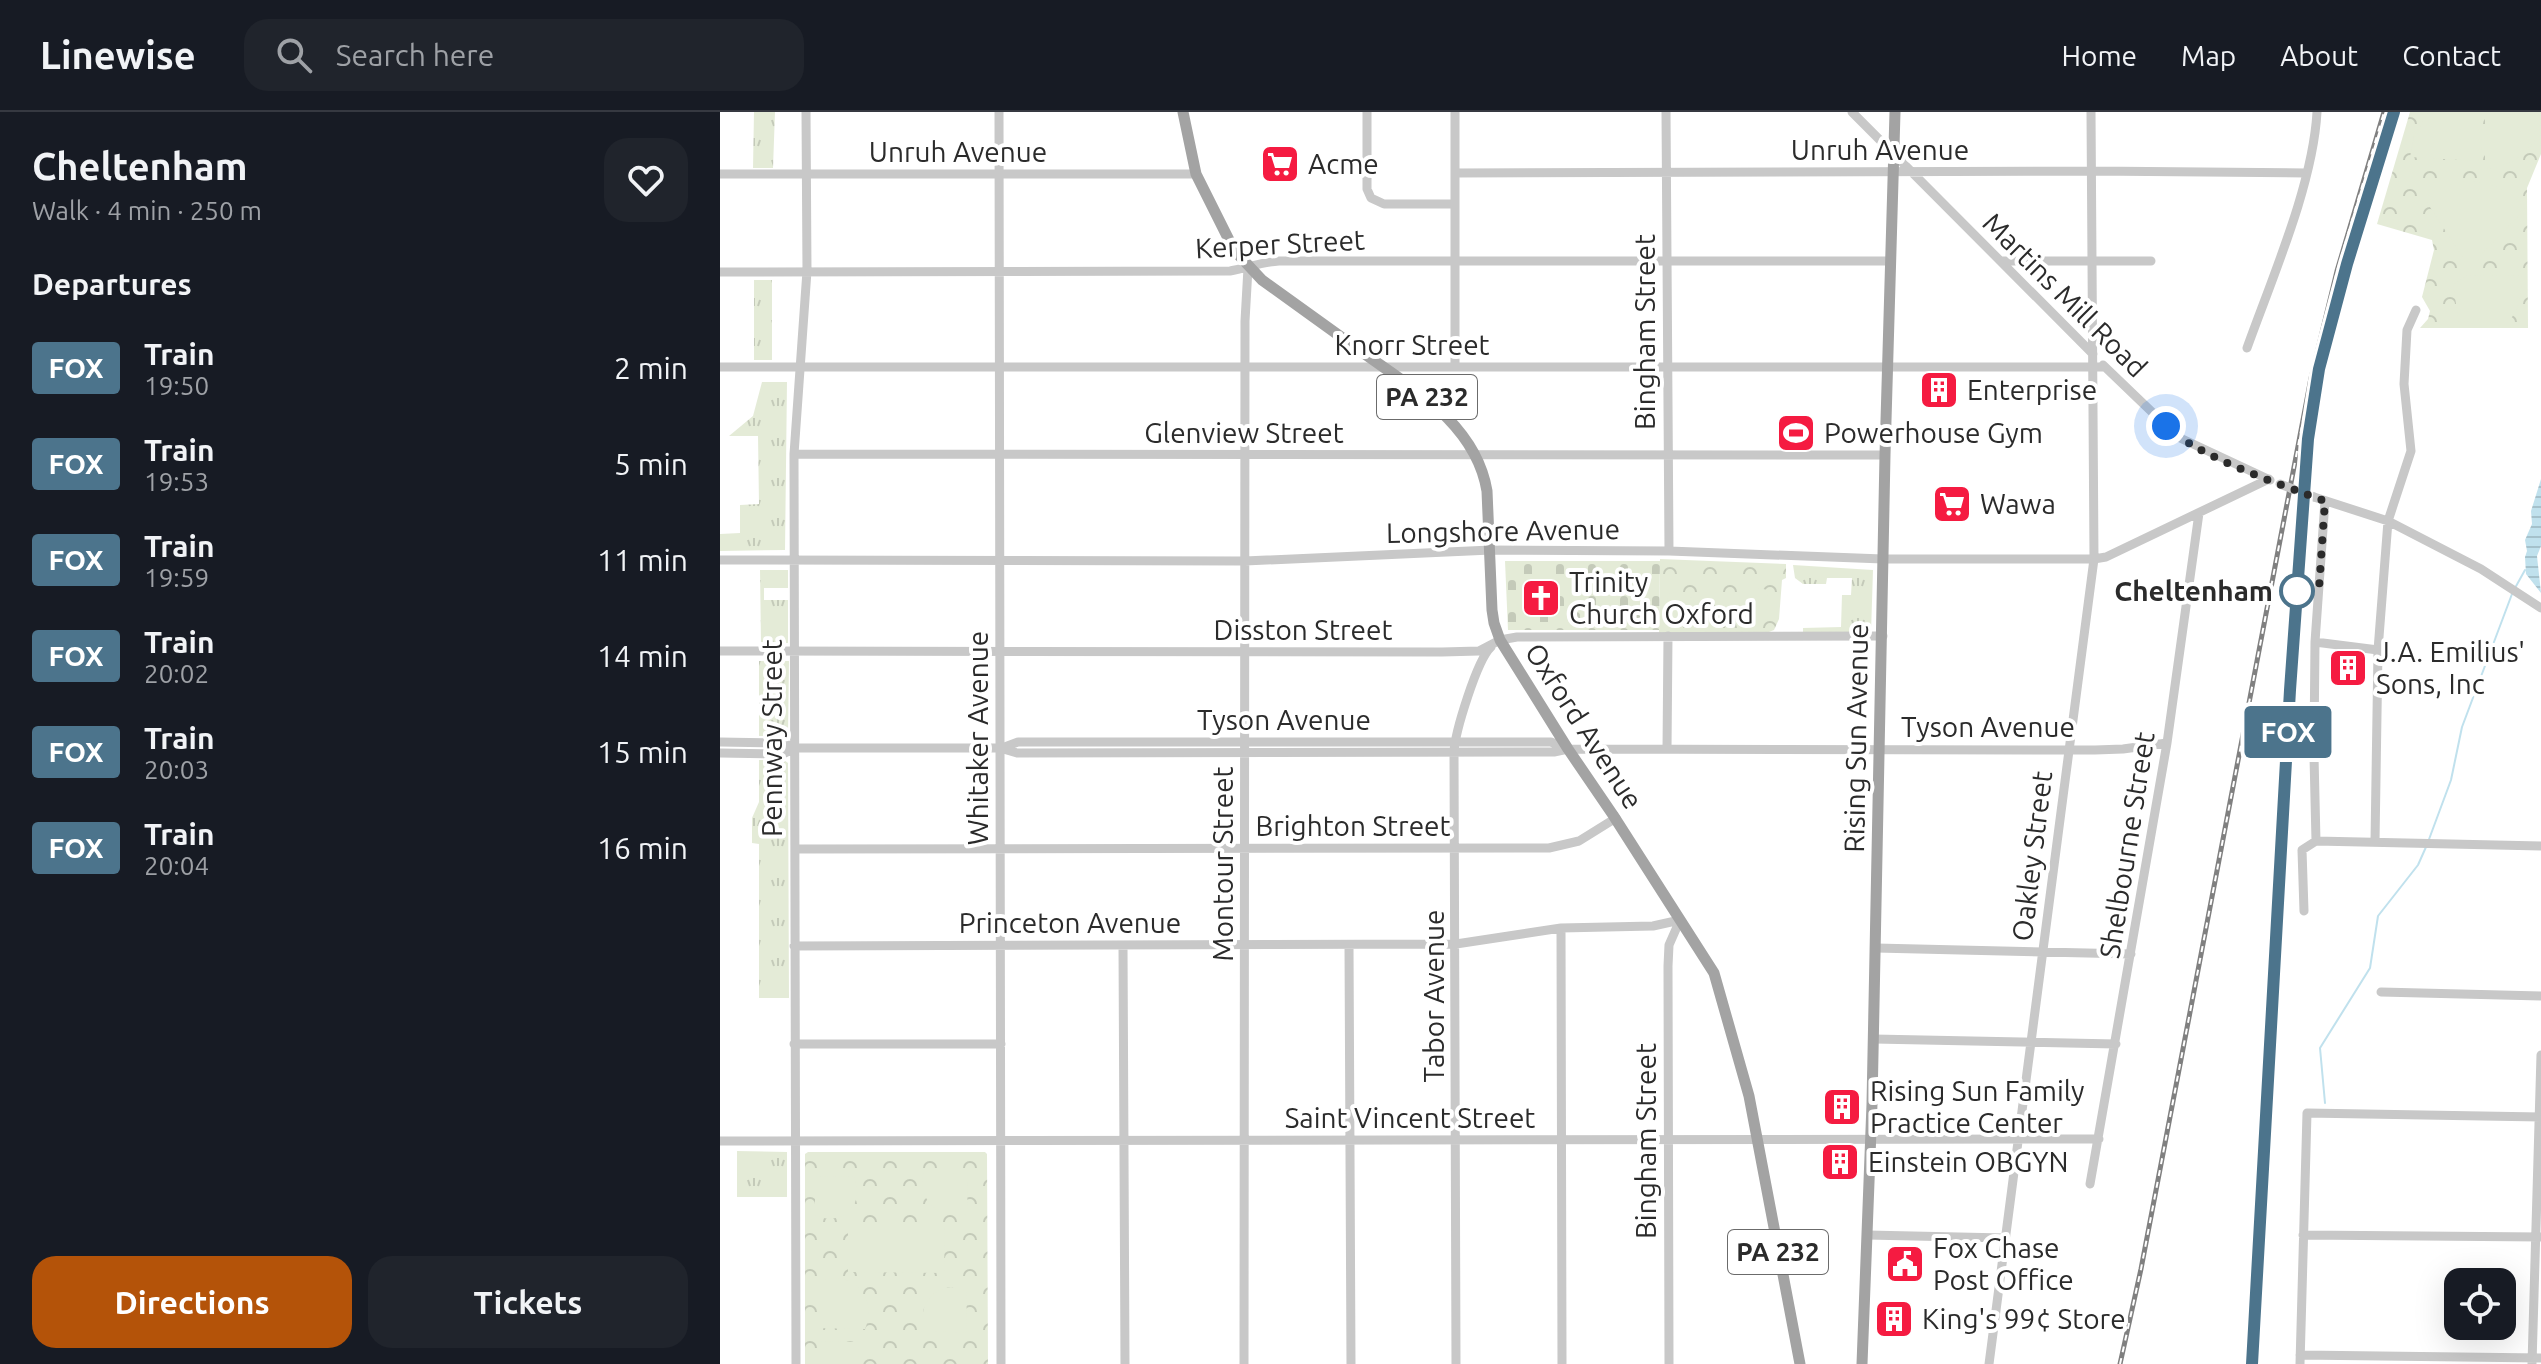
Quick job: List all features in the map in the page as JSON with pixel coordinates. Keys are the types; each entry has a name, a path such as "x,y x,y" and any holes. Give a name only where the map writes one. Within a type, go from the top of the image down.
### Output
{"main road":[{"name":"Oxford Avenue","path":"1183,112 1196,174 1234,250 1248,268 1432,401 1474,454 1485,479 1492,610 1500,640 1714,973 1741,1062 1800,1364"},
{"name":"Rising Sun Avenue","path":"1862,1364 1874,1039 1895,112"}],"street":[{"name":"Pennway Street","path":"796,1364 794,454 807,271 806,112"},
{"name":"Whitaker Avenue","path":"999,112 1001,1364"},
{"path":"1367,112 1367,189 1371,198 1384,204 1453,204"},
{"path":"1455,112 1455,366"},
{"name":"Bingham Street","path":"1666,112 1669,551"},
{"name":"Martins Mill Road","path":"1852,112 2178,437 2280,484 2388,521 2505,584 2541,608"},
{"name":"Oakley Street","path":"1989,1364 2094,559 2091,112"},
{"path":"2247,348 2306,173 2317,112"},
{"name":"Unruh Avenue","path":"1455,173 2306,173"},
{"name":"Unruh Avenue","path":"720,174 1196,174"},
{"name":"Kerper Street","path":"720,272 1230,271 1279,261 1890,261"},
{"path":"2001,261 2151,261"},
{"name":"Montour Street","path":"1244,1364 1245,284 1248,268"},
{"path":"2375,842 2378,650 2388,521 2411,451 2404,384 2407,330 2416,310"},
{"name":"Knorr Street","path":"720,367 2105,367"},
{"name":"Glenview Street","path":"794,454 1885,455"},
{"name":"Longshore Avenue","path":"720,560 1245,561 1491,550 1669,551 1883,559 2094,559 2106,557 2269,479"},
{"path":"2316,841 2315,642 2325,501"},
{"name":"Shelbourne Street","path":"2090,1184 2167,743 2199,513"},
{"path":"1667,749 1668,636"},
{"name":"Disston Street","path":"720,651 1442,652 1479,651 1500,640 1517,637 1883,636"},
{"name":"Tabor Avenue","path":"1456,1364 1454,747 1483,659 1500,640"},
{"path":"2315,642 2378,650"},
{"name":"Tyson Avenue","path":"720,742 783,743 795,748 1000,748 1017,753 1124,747 1454,747 1551,742 1568,749 2123,749 2167,743"},
{"name":"Tyson Avenue","path":"720,753 783,754 795,748"},
{"name":"Brighton Street","path":"795,849 1549,848 1571,844 1616,818"},
{"path":"2304,911 2302,850 2316,841 2541,846"},
{"name":"Bingham Street","path":"1669,1364 1669,945 1680,920"},
{"name":"Princeton Avenue","path":"794,946 1456,944 1561,928 1653,926 1680,920"},
{"path":"1561,928 1562,1364"},
{"path":"1123,945 1125,1364"},
{"path":"1349,945 1351,1364"},
{"path":"1876,948 2131,954"},
{"path":"2381,992 2541,996"},
{"path":"1874,1039 2116,1044"},
{"path":"794,1044 1001,1044"},
{"path":"2540,1117 2307,1113 2300,1359 2535,1360 2538,1237 2540,1117 2541,1055"},
{"name":"Saint Vincent Street","path":"720,1141 2099,1139"},
{"path":"1867,1235 2005,1238"},
{"path":"2303,1235 2538,1237"}],"green space":[{"path":"754,112 775,112 773,168 753,168"},
{"path":"2410,112 2541,112 2541,154 2527,188 2528,328 2420,328 2430,311 2422,297 2434,250 2432,240 2377,224"},
{"path":"2429,112 2482,112 2481,156 2476,161 2410,157 2414,136"},
{"path":"2485,112 2541,112 2537,135 2525,152 2507,164 2485,169"},
{"path":"2464,181 2498,188 2513,196 2525,209 2477,259 2462,256 2424,198 2442,187"},
{"path":"2468,275 2521,276 2518,304 2503,328 2460,328 2453,285"},
{"path":"754,280 772,280 772,360 754,360"},
{"path":"762,382 787,382 785,550 720,551 720,534 740,533 740,505 759,504 758,436 729,436 753,416"},
{"path":"1660,559 1786,564 1779,619 1774,630 1659,633"},
{"path":"1505,561 1660,561 1659,630 1508,630"},
{"path":"1793,565 1873,570 1871,633 1803,633 1803,628 1841,627 1842,595 1851,595 1852,578 1827,578 1826,584 1803,584 1795,578"},
{"path":"760,570 788,570 788,588 764,588 764,600 788,600 788,643 761,644"},
{"path":"1753,587 1768,590 1765,621 1735,621 1735,600"},
{"path":"1677,592 1689,596 1696,603 1699,613 1696,625 1667,625 1668,594"},
{"path":"759,661 789,661 788,734 785,736 759,736"},
{"path":"759,760 784,760 788,763 789,998 759,998 759,844 752,843 752,818 759,802"},
{"path":"737,1151 787,1152 787,1197 737,1197"},
{"path":"805,1154 987,1154 988,1364 805,1364"},
{"path":"924,1172 968,1174 967,1214 947,1214 932,1206 924,1191"},
{"path":"815,1176 854,1177 857,1196 849,1211 834,1218 815,1215"},
{"path":"848,1225 945,1225 944,1273 848,1272"},
{"path":"840,1278 855,1285 865,1297 869,1312 865,1329 817,1328 817,1283"},
{"path":"951,1287 967,1291 966,1333 926,1331 923,1316 926,1302 936,1292"},
{"path":"820,1341 859,1342 858,1364 820,1364"}],"water":[{"path":"2541,479 2541,546 2537,556 2541,593 2526,574 2525,540 2532,524 2531,511"}],"waterway":[{"path":"2515,588 2525,570"},
{"path":"2428,842 2451,780 2462,727 2512,594"},
{"path":"2325,1103 2320,1048 2370,968 2378,916 2418,865 2426,847"}],"railway":[{"path":"2120,1364 2141,1269 2311,378 2337,271 2384,112"},
{"path":"2252,1364 2306,454"}],"train":[{"name":"FOX","path":"2252,1364 2290,690 2308,439 2319,369 2347,264 2394,112"}],"place":[{"name":"Acme","path":"1280,164"},
{"name":"Enterprise","path":"1939,390"},
{"name":"Powerhouse Gym","path":"1796,433"},
{"name":"Wawa","path":"1952,504"},
{"name":"Cheltenham","path":"2297,591"},
{"name":"Trinity Church Oxford","path":"1541,598"},
{"name":"J.A. Emilius' Sons, Inc","path":"2348,668"},
{"name":"Rising Sun Family Practice Center","path":"1842,1107"},
{"name":"Einstein OBGYN","path":"1840,1162"},
{"name":"Fox Chase Post Office","path":"1905,1264"},
{"name":"King's 99¢ Store","path":"1894,1319"}],"route":[{"path":"2166,426 2178,437 2212,454 2325,501 2319,589 2297,591"}]}
